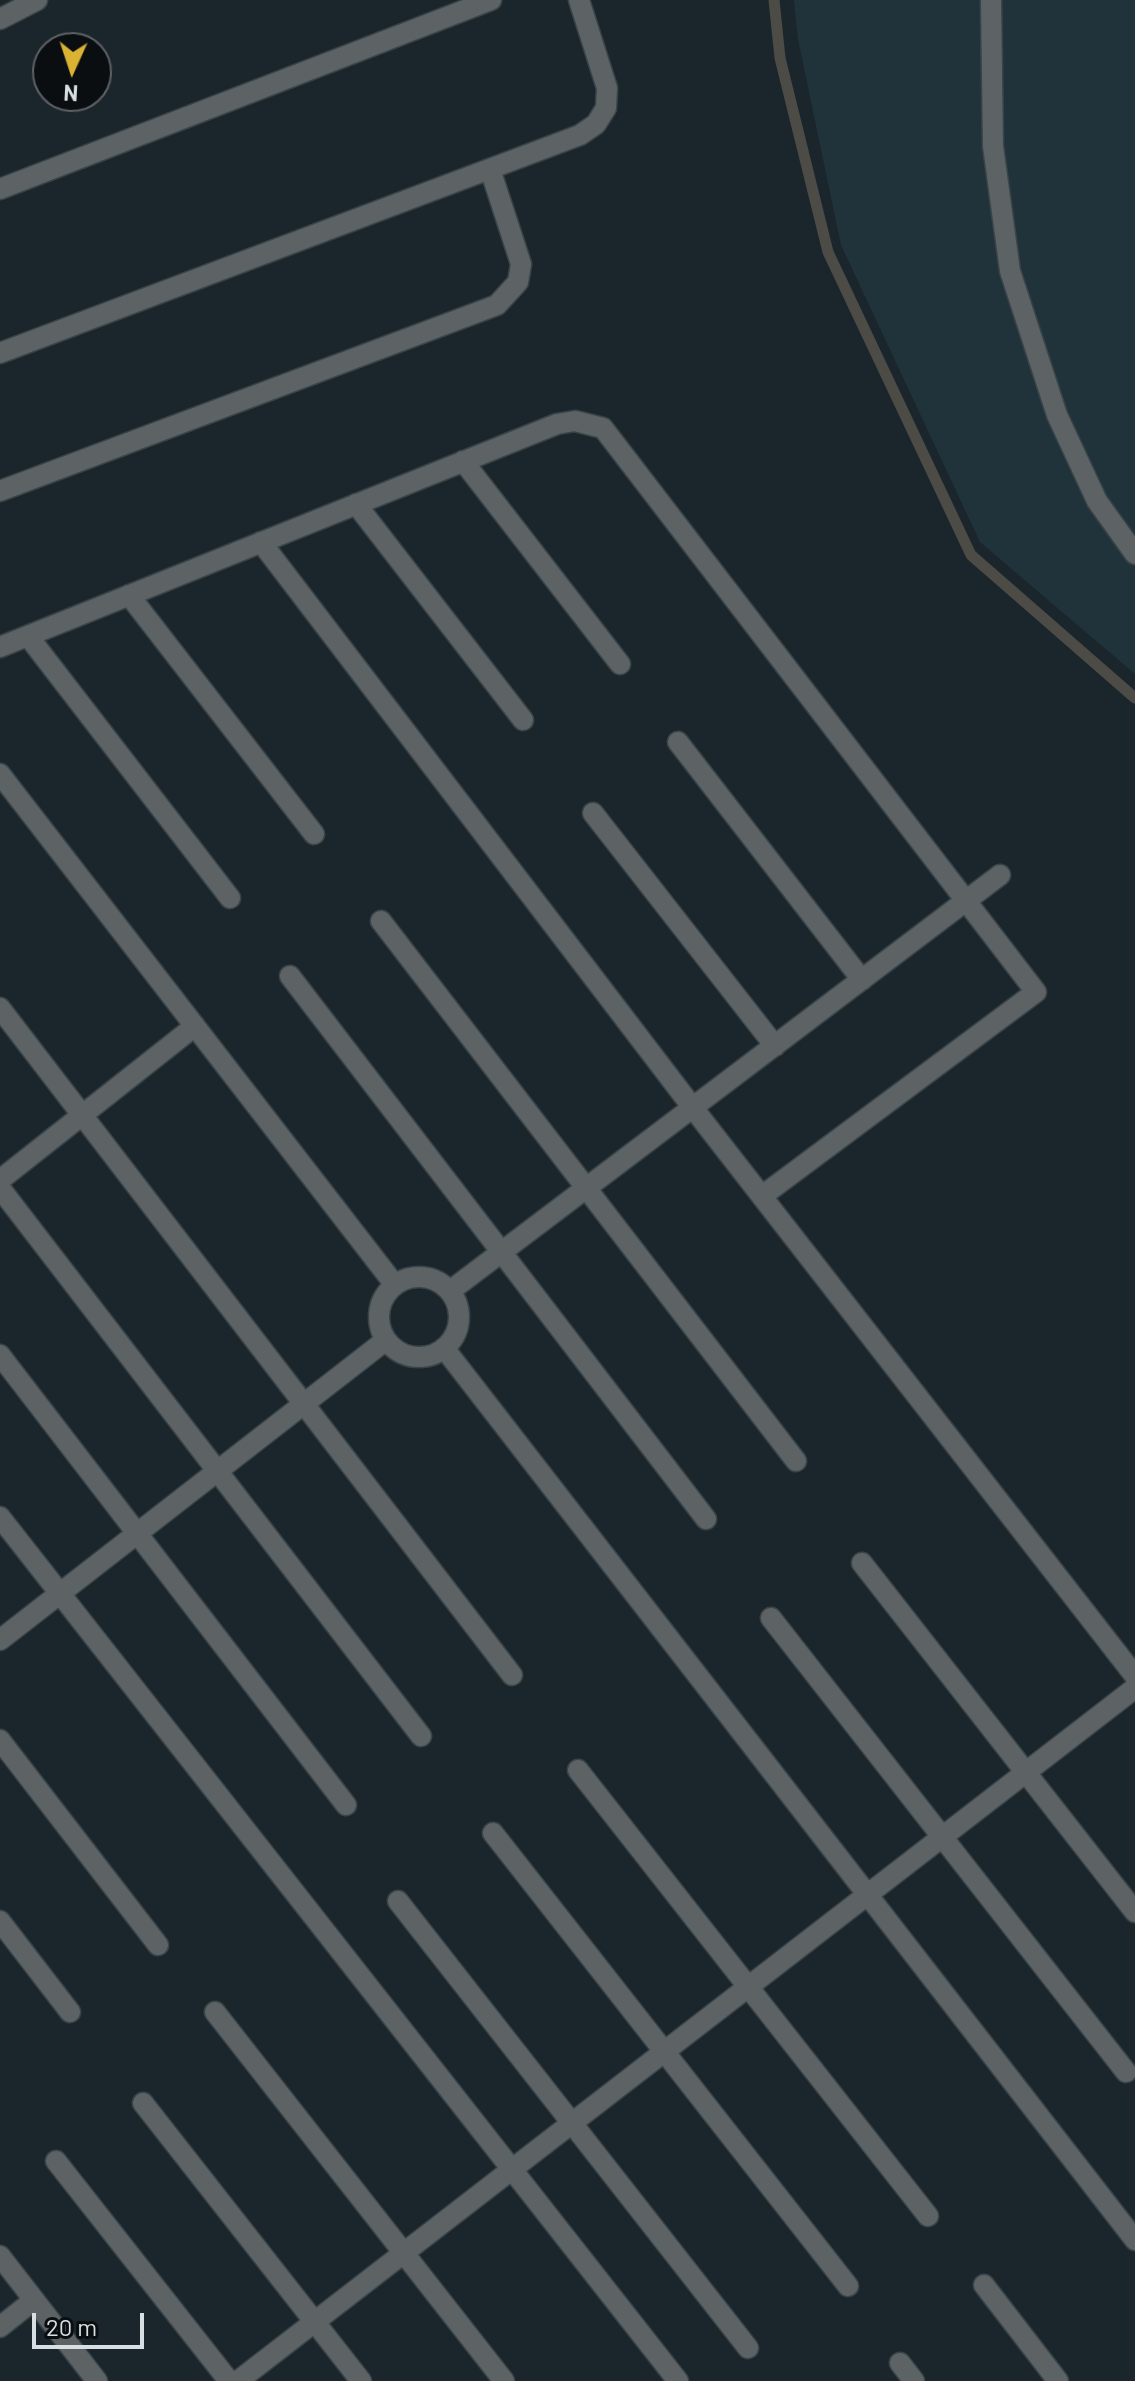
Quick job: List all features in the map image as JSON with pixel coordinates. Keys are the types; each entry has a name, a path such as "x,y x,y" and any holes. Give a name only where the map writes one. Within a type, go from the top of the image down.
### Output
{"street":[{"path":"0,19 37,0"},
{"path":"0,189 491,0"},
{"path":"0,353 580,135 596,124 606,108 607,88 603,67 579,0"},
{"path":"991,0 993,146 1010,271 1057,415 1097,501 1135,554"},
{"path":"0,491 497,305 518,282 521,264 490,169"},
{"path":"0,647 557,424 575,421 603,428 1036,992 762,1196"},
{"path":"463,461 620,664"},
{"path":"356,504 523,720"},
{"path":"261,542 693,1108 1135,1676"},
{"path":"129,595 314,834"},
{"path":"28,636 230,898"},
{"path":"678,742 862,980"},
{"path":"0,774 395,1285"},
{"path":"593,813 775,1046"},
{"path":"450,1291 1000,875"},
{"path":"381,921 796,1461"},
{"path":"290,976 706,1519"},
{"path":"0,1008 512,1675"},
{"path":"0,1180 195,1026"},
{"path":"0,1188 421,1736"},
{"path":"424,1277 439,1281 450,1291 460,1314 458,1327 444,1348 420,1357 407,1355 386,1340 381,1329 381,1304 395,1285 408,1278 424,1277"},
{"path":"0,1640 386,1340"},
{"path":"444,1348 1135,2240"},
{"path":"0,1355 346,1805"},
{"path":"0,1517 678,2381"},
{"path":"862,1563 1135,1912"},
{"path":"771,1618 1126,2072"},
{"path":"238,2381 1135,1688"},
{"path":"0,1740 158,1945"},
{"path":"578,1770 928,2216"},
{"path":"493,1833 848,2286"},
{"path":"398,1901 748,2348"},
{"path":"0,1921 70,2012"},
{"path":"215,2012 504,2381"},
{"path":"143,2103 361,2381"},
{"path":"56,2161 229,2381"},
{"path":"0,2256 97,2381"},
{"path":"984,2285 1058,2381"},
{"path":"0,2327 34,2300"},
{"path":"900,2363 914,2381"}],"shaded area":[{"path":"794,0 1135,0 1135,674 980,542 841,245 798,39"}],"waterway":[{"path":"774,0 780,58 828,252 971,555 1135,698"}]}
